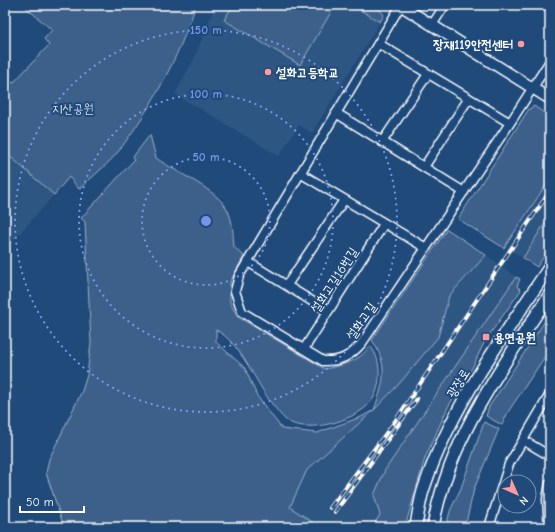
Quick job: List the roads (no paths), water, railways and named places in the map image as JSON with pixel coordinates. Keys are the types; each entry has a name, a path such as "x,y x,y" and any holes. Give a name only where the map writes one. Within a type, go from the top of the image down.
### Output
{"main road":[{"name":"광장로","path":"416,527 424,487 438,450 459,407 550,266"},
{"path":"433,527 452,458 476,410 550,294"}],"street":[{"path":"400,5 550,99"},
{"name":"설화고길","path":"400,5 379,44 239,276 235,291 242,312 323,361 334,362 347,357 354,352 464,192 550,61"},
{"path":"432,25 445,5"},
{"path":"379,44 510,123"},
{"path":"382,142 428,74"},
{"path":"424,167 469,98"},
{"path":"336,113 464,192"},
{"path":"300,173 426,248"},
{"path":"287,285 344,200"},
{"name":"설화고길16번길","path":"304,349 384,224"},
{"path":"248,262 328,311"},
{"path":"489,527 510,464 550,394"},
{"path":"523,440 550,456"},
{"path":"549,527 547,499 550,483"}],"railway":[{"path":"330,508 393,424 550,191"},
{"path":"335,512 417,399"}],"place":[{"name":"장재119안전센터","path":"521,44"},
{"name":"설화고등학교","path":"268,72"},
{"name":"용연공원","path":"486,337"}],"park label":[{"name":"지산공원","path":"73,108"}]}
